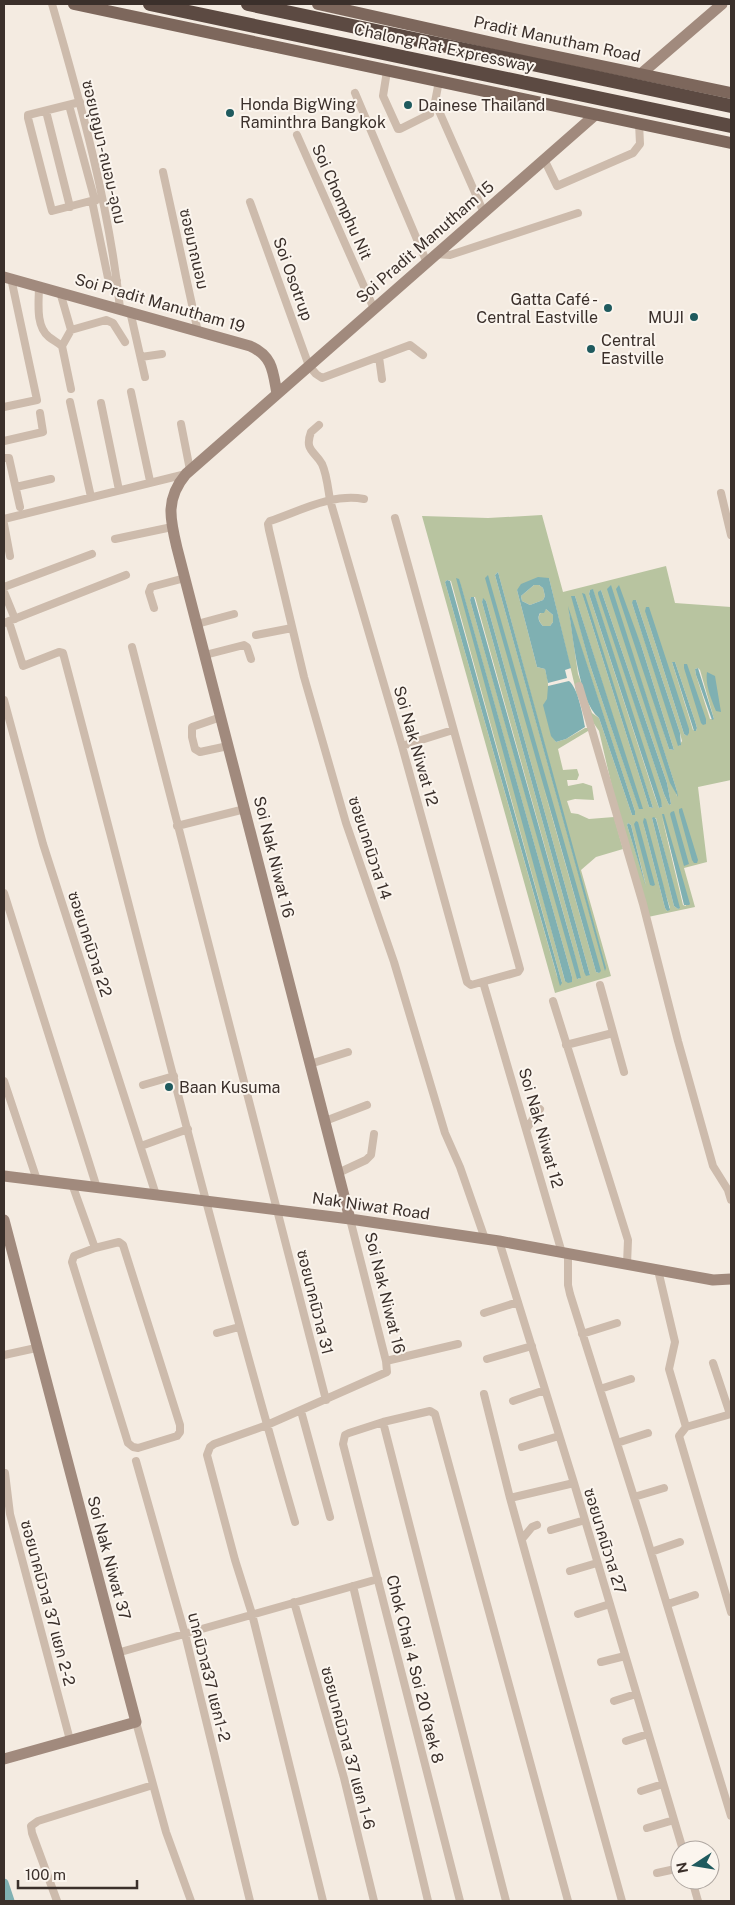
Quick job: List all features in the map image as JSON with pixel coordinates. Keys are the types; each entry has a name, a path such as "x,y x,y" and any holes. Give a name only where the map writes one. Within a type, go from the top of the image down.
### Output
{"highway":[{"name":"Chalong Rat Expressway","path":"150,4 731,126"},
{"name":"Chalong Rat Expressway","path":"248,4 731,106"}],"main road":[{"path":"74,4 731,143"},
{"name":"Pradit Manutham Road","path":"318,4 514,48 642,73 731,93"}],"street":[{"name":"ซอยบุญมา-ถนอม-อุดม","path":"52,4 80,102 96,200"},
{"path":"642,73 722,4"},
{"path":"387,71 383,96 398,128 400,129 430,114"},
{"path":"439,81 435,102 484,213"},
{"path":"355,93 426,263"},
{"path":"80,102 28,115 28,118 52,211 96,200"},
{"path":"69,105 96,200 108,278 117,282 146,377"},
{"path":"46,111 70,207"},
{"name":"Soi Pradit Manutham 15","path":"277,394 595,114"},
{"path":"544,159 557,186 632,153 640,144 639,123"},
{"name":"Soi Chomphu Nit","path":"297,135 374,309"},
{"name":"ซอยมาถนอม","path":"162,172 198,332"},
{"name":"Soi Osotrup","path":"250,202 309,366"},
{"path":"436,254 450,255 578,212"},
{"path":"4,407 37,400 7,278"},
{"name":"Soi Pradit Manutham 19","path":"7,278 125,310 260,350 272,367 277,394"},
{"path":"39,286 39,315 42,324 48,336 62,346"},
{"path":"60,292 71,330"},
{"path":"71,389 62,346 71,330 106,320 112,323 125,342"},
{"path":"309,366 322,378 410,345 423,355"},
{"path":"141,357 162,354"},
{"path":"379,357 382,379"},
{"path":"131,392 150,481"},
{"name":"Soi Nak Niwat 16","path":"277,394 188,472 178,484 172,495 172,527 387,1364"},
{"path":"70,402 91,497"},
{"path":"101,402 119,490"},
{"path":"4,441 44,432 40,413"},
{"path":"4,519 188,472 180,424"},
{"name":"Soi Nak Niwat 12","path":"319,425 311,432 308,439 309,445 311,451 322,465 330,500 402,746 467,982 472,985 483,982 565,1253 568,1285 582,1334 668,1604 731,1816"},
{"path":"4,458 9,458 20,507"},
{"path":"16,487 51,479"},
{"path":"721,493 731,534"},
{"path":"330,500 350,496 364,499"},
{"name":"ซอยนาคนิวาส 14","path":"330,500 270,521 268,524 304,677 346,823 394,962 445,1133 460,1167 485,1239"},
{"path":"395,518 520,969 518,972 483,982"},
{"path":"4,524 10,556"},
{"path":"115,539 172,527"},
{"path":"4,588 92,554"},
{"path":"9,621 126,575"},
{"path":"154,608 149,589 151,586 185,578"},
{"path":"4,592 9,621 23,666 60,652 63,654 239,1327 295,1522"},
{"path":"197,624 234,614"},
{"path":"256,635 292,628"},
{"path":"205,655 244,645 247,647 251,659"},
{"name":"ซอยนาคนิวาส 31","path":"132,647 326,1400"},
{"path":"580,686 643,904 678,1041 713,1166 728,1190 731,1200"},
{"name":"ซอยนาคนิวาส 22","path":"4,700 42,844 156,1195"},
{"path":"221,718 192,727 195,750 200,752 228,746"},
{"path":"402,746 453,730"},
{"path":"177,826 245,809"},
{"path":"4,893 97,1188"},
{"path":"600,985 624,1072"},
{"path":"553,1001 628,1240 628,1264"},
{"path":"566,1045 613,1032"},
{"path":"310,1064 348,1052"},
{"path":"143,1086 174,1076"},
{"path":"4,1081 37,1180"},
{"path":"325,1121 367,1105"},
{"path":"527,1128 540,1109"},
{"path":"140,1146 188,1129"},
{"path":"338,1173 366,1160 372,1154 374,1134"},
{"name":"Nak Niwat Road","path":"4,1176 350,1219 485,1239 713,1280 731,1280"},
{"path":"72,1184 95,1248"},
{"name":"Soi Nak Niwat 37","path":"4,1220 36,1348 153,1785 166,1832 190,1901"},
{"path":"119,1242 123,1245 180,1425 180,1432 177,1436 138,1448 128,1443 72,1262 74,1256 95,1248 119,1242"},
{"name":"ซอยนาคนิวาส 27","path":"499,1242 546,1390 680,1840"},
{"path":"658,1270 675,1342 669,1369 686,1427"},
{"path":"484,1313 518,1302"},
{"path":"582,1334 617,1323"},
{"path":"217,1333 239,1327"},
{"path":"323,1901 252,1614 235,1560 207,1455 210,1447 214,1444 267,1425 385,1374 387,1364 458,1344"},
{"path":"487,1359 532,1346"},
{"path":"4,1355 36,1348"},
{"path":"713,1363 730,1414 686,1427 681,1432 680,1443 731,1612"},
{"path":"600,1389 631,1379"},
{"path":"513,1401 546,1390"},
{"path":"484,1394 510,1498 622,1901"},
{"path":"301,1411 330,1518"},
{"path":"506,1901 383,1422 425,1412 433,1412 435,1414 568,1901"},
{"name":"Chok Chai 4 Soi 20 Yaek 8","path":"383,1422 349,1433 345,1436 343,1444 460,1901"},
{"path":"617,1443 648,1433"},
{"path":"522,1448 559,1436"},
{"name":"นาคนิวาส37 แยก1-2","path":"136,1461 185,1634 250,1901"},
{"name":"ซอยนาคนิวาส 37 แยก 2-2","path":"5,1473 10,1514 70,1740"},
{"path":"510,1498 574,1483"},
{"path":"634,1497 664,1488"},
{"path":"550,1530 585,1520"},
{"path":"522,1539 532,1527 537,1525"},
{"path":"651,1552 680,1542"},
{"path":"570,1572 597,1563"},
{"path":"117,1653 378,1580"},
{"path":"353,1586 428,1901"},
{"path":"668,1604 695,1595"},
{"name":"ซอยนาคนิวาส 37 แยก 1-6","path":"294,1602 344,1778 374,1901"},
{"path":"578,1614 610,1604"},
{"path":"601,1662 625,1656"},
{"path":"614,1701 636,1694"},
{"path":"4,1756 136,1722"},
{"path":"626,1741 648,1734"},
{"path":"641,1791 663,1784"},
{"path":"57,1901 32,1833 32,1826 153,1785"},
{"path":"647,1828 674,1820"},
{"path":"657,1873 670,1870"}],"green space":[{"path":"542,515 563,592 666,566 675,603 731,607 731,780 698,787 707,862 684,868 695,907 648,917 618,813 599,731 577,695 549,578 517,590 537,667 545,669 547,676 550,730 556,742 588,728 588,731 558,749 563,770 577,769 579,775 577,780 567,780 568,786 583,783 592,786 594,800 575,799 567,801 571,813 589,819 614,817 623,849 596,857 581,870 611,976 555,993 422,516 488,518","holes":["498,572 605,969 495,575","459,579 572,977 565,981","447,580 451,581 562,983 557,976 445,582","610,585 677,791 677,796","590,590 593,590 662,807 659,808 589,594","601,590 667,783 671,804 669,805 599,594","582,593 653,808 649,807","575,596 642,809 639,808 590,665 572,597","471,597 475,597 580,978 578,979 470,600","621,598 642,648 674,750 669,749","483,599 486,601 590,975 584,972 482,602","636,600 682,741 679,746 632,603","569,611 635,811 635,815 632,815 599,718 592,713 578,674","645,611 687,736 684,734","672,662 675,662 697,728 696,731 693,730","698,668 714,719 710,719 696,675 695,669","543,785 599,973 596,972","662,817 686,906 683,905","652,818 656,818 679,908 678,909 674,906","643,822 670,908 667,911 665,908","628,823 631,825 646,886 627,825"]},
{"path":"534,585 539,585 543,588 545,596 543,600 530,605 522,601 521,596"},
{"path":"546,609 553,615 553,622 550,626 543,626 539,619 541,612"}],"water":[{"path":"498,572 606,968 605,971 495,575"},
{"path":"488,575 601,971 599,973 596,972 485,578"},
{"path":"538,577 549,578 571,668 565,670 567,678 548,683 545,669 537,667 517,590 521,584","holes":["534,585 539,585 543,588 545,596 543,600 530,605 522,601 521,596","546,609 553,615 553,622 550,626 543,626 539,620 540,613 544,613"]},
{"path":"456,578 459,579 461,585 572,982 568,983 565,981"},
{"path":"447,580 450,581 562,983 560,986 445,582"},
{"path":"611,585 678,797 670,783 607,589"},
{"path":"619,585 642,648 674,750 669,749 616,589"},
{"path":"593,589 661,800 662,807 659,808 589,594 590,590"},
{"path":"601,590 667,783 671,804 669,805 598,594"},
{"path":"582,593 585,594 653,808 649,807"},
{"path":"571,596 575,596 643,809 639,809 590,665"},
{"path":"471,597 474,597 581,978 577,979 470,600"},
{"path":"483,598 486,601 590,975 586,976 584,972 482,602"},
{"path":"633,600 636,600 680,733 681,745 678,746 632,603"},
{"path":"568,606 635,815 632,815 599,718 586,697 581,682"},
{"path":"646,607 649,607 689,729 687,736 684,734 645,611"},
{"path":"672,662 675,662 695,721 696,731 694,731"},
{"path":"684,664 687,664 706,719 706,724 703,725 701,723"},
{"path":"698,668 714,719 712,720 696,675 695,669"},
{"path":"707,672 715,676 721,712 716,711 710,697"},
{"path":"569,681 575,690 585,727 566,739 556,742 551,736 543,705 547,699 548,686"},
{"path":"682,808 698,860 697,863 694,863 692,860 679,812 679,809"},
{"path":"674,811 689,864 684,866 670,814"},
{"path":"662,814 664,814 689,905 684,905"},
{"path":"654,817 680,908 678,909 674,906 652,818"},
{"path":"644,818 646,819 670,910 667,911 643,822"},
{"path":"636,821 638,822 655,885 653,886 650,885 634,824"},
{"path":"628,823 631,825 646,887 627,825"}],"waterway":[{"path":"4,1883 10,1901"}],"place":[{"name":"Dainese Thailand","path":"408,105"},
{"name":"Honda BigWing Raminthra Bangkok","path":"230,113"},
{"name":"Gatta Café - Central Eastville","path":"608,308"},
{"name":"MUJI","path":"694,317"},
{"name":"Central Eastville","path":"591,349"},
{"name":"Baan Kusuma","path":"169,1087"}]}
